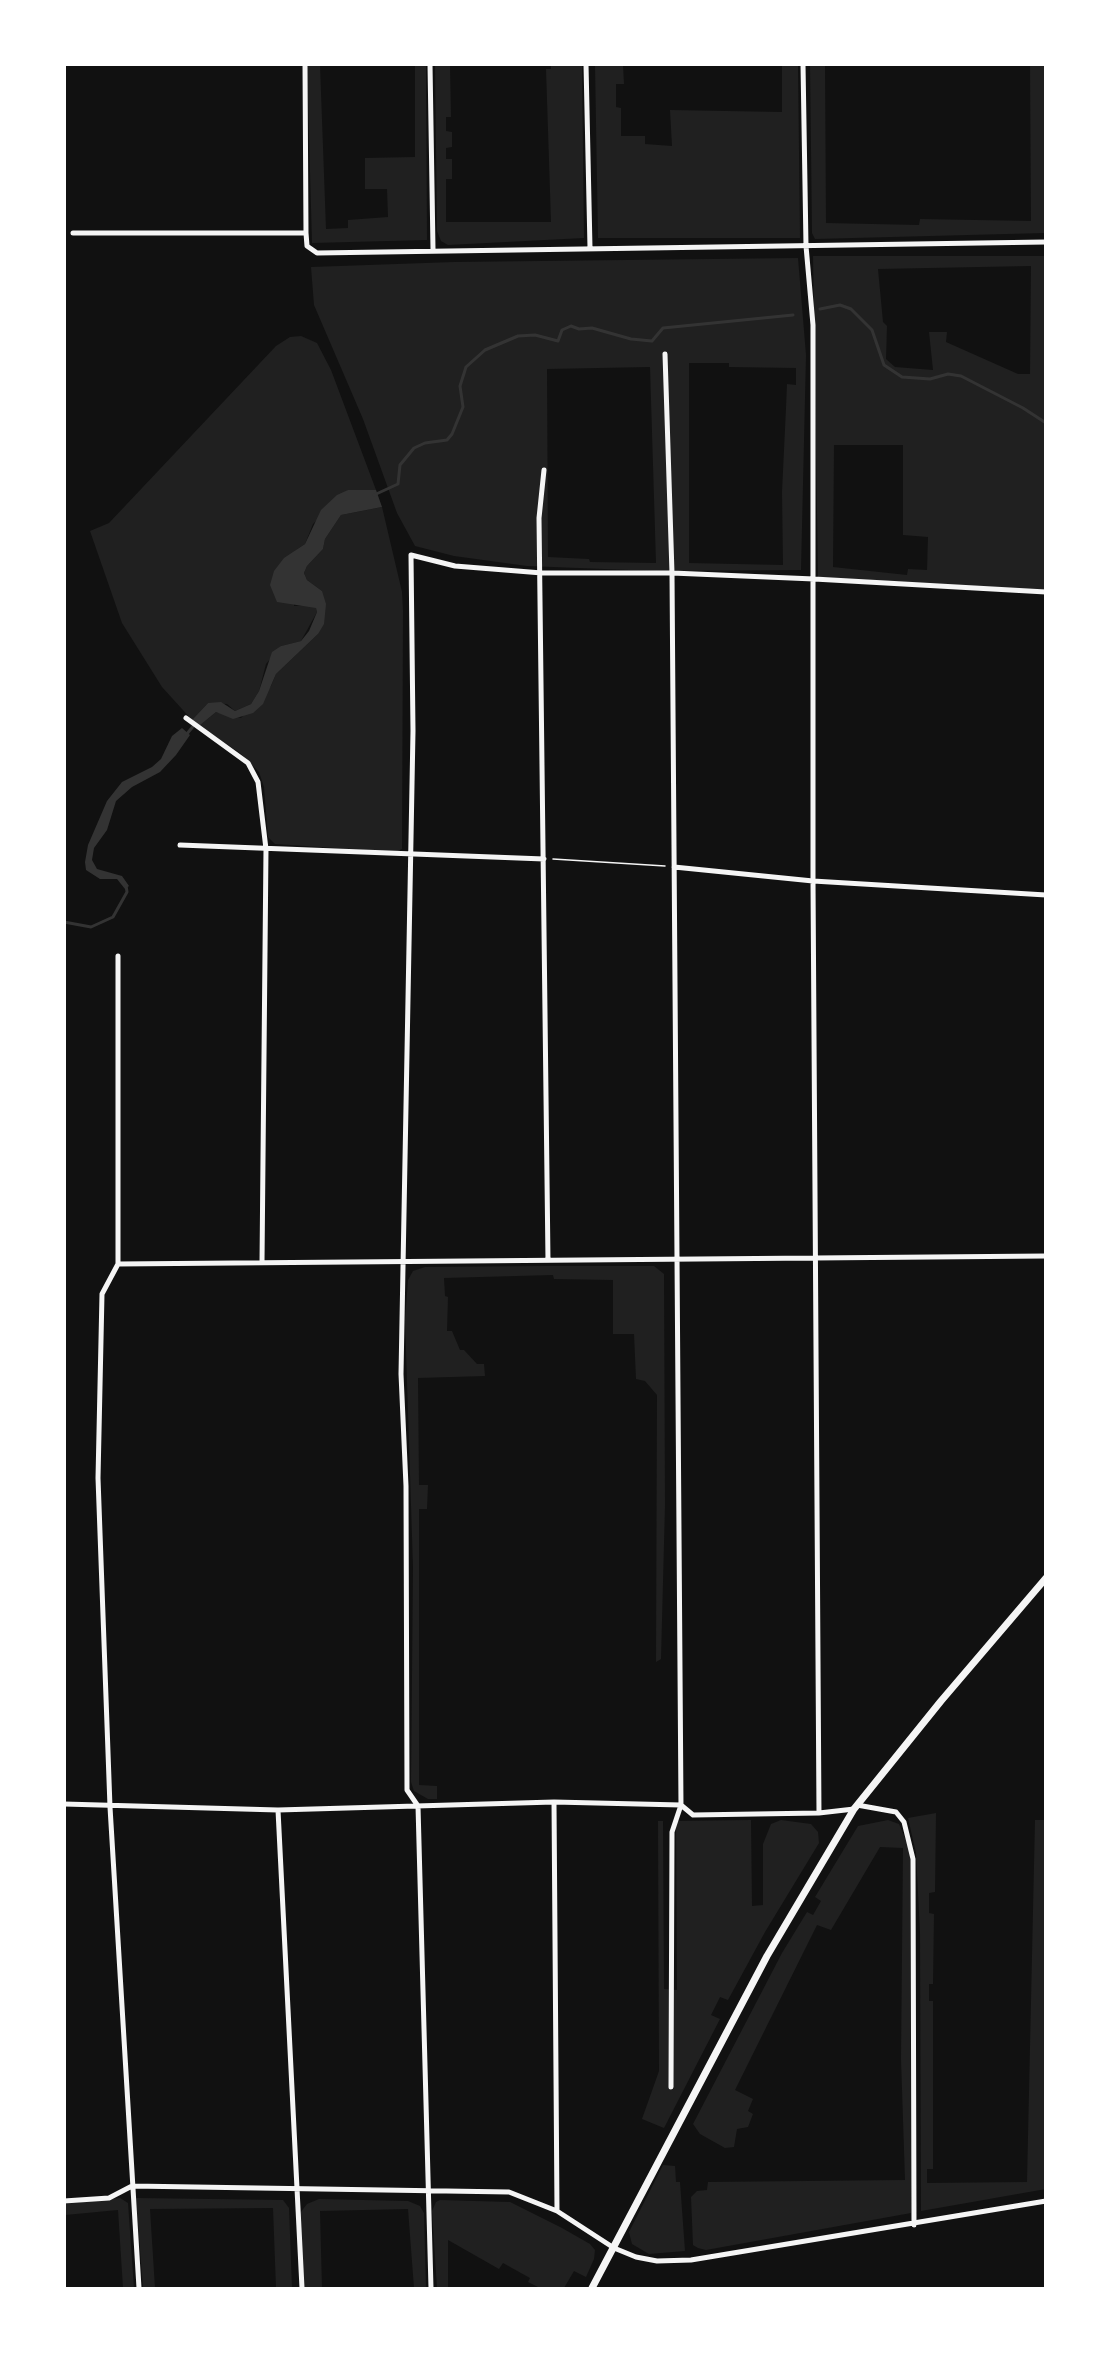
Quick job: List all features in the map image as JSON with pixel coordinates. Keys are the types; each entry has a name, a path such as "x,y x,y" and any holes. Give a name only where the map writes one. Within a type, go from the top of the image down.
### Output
{"street":[{"path":"306,64 306,233 307,246 317,253 433,249 1046,242"},
{"path":"430,64 433,249"},
{"path":"586,64 590,248"},
{"path":"803,64 806,246 813,325 813,881 819,1813"},
{"path":"73,233 306,233"},
{"path":"665,354 672,573 675,1259 681,1805 672,1832 671,2087"},
{"path":"544,470 539,518 542,573 548,1260"},
{"path":"431,2289 418,1806 407,1790 406,1486 401,1374 411,855 411,555 454,566 542,573 672,573 1046,592"},
{"path":"186,718 204,734 248,763 258,782 266,849 262,1262"},
{"path":"180,845 544,859"},
{"path":"674,867 813,881 1046,895"},
{"path":"118,956 118,1264 102,1294 98,1478 110,1807 139,2289"},
{"path":"118,1264 1046,1256"},
{"path":"592,2289 767,1956 856,1807 1046,1578"},
{"path":"554,1802 556,2211"},
{"path":"64,1804 278,1810 554,1802 681,1805 693,1815 819,1813 856,1807 896,1812 904,1822 913,1859 914,2224"},
{"path":"278,1810 302,2289"},
{"path":"64,2201 109,2198 132,2186 429,2193 509,2192 556,2211 614,2248 636,2257 657,2261 691,2260 1046,2201"}],"path":[{"path":"544,859 674,867"}],"shaded area":[{"path":"307,65 320,65 326,229 348,228 348,220 388,217 387,189 365,189 365,158 415,157 415,65 426,65 427,240 312,243"},
{"path":"435,65 450,65 451,117 446,117 446,131 452,132 452,147 446,148 446,159 452,159 452,179 446,179 446,222 551,222 546,69 551,69 551,65 582,65 584,238 448,245 441,241 437,231"},
{"path":"595,65 623,65 624,84 616,84 616,107 621,108 621,136 645,136 645,144 672,146 670,110 782,112 782,65 798,65 800,238 598,238"},
{"path":"810,65 825,65 826,223 919,225 920,219 1031,221 1030,65 1044,65 1045,233 815,239 812,233"},
{"path":"813,256 1045,256 1045,590 818,577","holes":["1031,266 1030,374 1018,374 946,342 947,332 929,332 933,370 895,367 886,359 887,326 883,322 878,269","834,445 903,445 903,535 928,537 927,570 908,569 907,575 833,567"]},
{"path":"798,258 806,355 801,570 656,571 527,566 454,556 415,546 397,513 363,419 314,305 311,267 454,262","holes":["689,363 729,363 729,367 796,368 796,385 787,384 782,492 783,565 689,563","650,367 656,563 590,562 589,559 548,557 547,369"]},
{"path":"301,336 317,343 331,370 376,490 348,490 313,524 305,544 295,551 294,606 310,605 316,607 317,612 301,641 281,646 266,664 259,691 251,704 235,711 227,704 208,703 192,720 162,687 122,623 90,531 109,523 276,346 290,337"},
{"path":"348,490 376,490 382,507 341,515 325,539 323,549 307,566 304,573 307,580 322,591 326,604 324,624 318,634 276,674 263,704 253,713 233,719 216,712 199,726 192,720 208,703 221,702 235,711 251,704 259,691 272,652 281,646 301,641 309,631 317,612 316,608 277,602 270,585 274,571 284,558 305,544 321,510 337,495"},
{"path":"382,507 402,592 402,849 396,852 275,844 268,837 264,787 259,772 240,753 199,726 216,712 241,718 271,686 276,674 318,634 322,591 307,580 304,573 307,566 323,549 325,539 341,515"},
{"path":"182,728 190,735 176,755 160,772 132,787 116,801 107,830 94,848 92,860 97,869 122,876 129,886 125,889 117,879 100,879 86,870 85,862 88,845 107,801 122,782 152,767 161,759 172,736"},
{"path":"654,1266 664,1274 665,1505 661,1659 656,1662 657,1395 645,1381 636,1379 634,1334 613,1334 613,1280 554,1279 553,1275 444,1278 445,1296 448,1297 447,1331 452,1331 460,1350 464,1350 477,1364 484,1364 485,1376 418,1378 419,1485 428,1485 427,1509 419,1509 419,1785 437,1786 437,1799 428,1799 414,1791 411,1782 413,1567 405,1320 408,1280 413,1271 425,1267"},
{"path":"936,1813 935,1892 929,1893 929,1913 934,1914 933,1984 929,1984 929,2001 933,2001 933,2169 927,2169 927,2183 1027,2182 1035,1820 1045,1820 1046,2189 921,2211 920,1933 916,1853 908,1818"},
{"path":"751,1820 752,1906 763,1905 763,1844 771,1824 781,1820 811,1824 818,1832 819,1843 765,1932 728,2000 720,1997 711,2015 720,2019 664,2128 642,2119 659,2071 658,1821 663,1821 664,1989 677,1990 676,1821"},
{"path":"888,1820 899,1824 910,1850 911,2213 706,2250 698,2248 693,2245 691,2197 697,2191 707,2190 708,2182 905,2180 901,2059 903,1848 880,1847 831,1930 817,1925 735,2090 753,2099 748,2111 753,2114 748,2127 737,2129 734,2147 725,2148 700,2134 693,2124 782,1953 807,1912 813,1915 821,1901 815,1897 858,1826"},
{"path":"663,2165 675,2166 676,2182 680,2182 685,2251 649,2254 632,2244 629,2232"},
{"path":"120,2198 128,2203 134,2288 123,2288 118,2210 65,2215 64,2204"},
{"path":"136,2198 283,2200 289,2208 292,2288 276,2288 273,2208 150,2209 155,2288 143,2288"},
{"path":"319,2199 408,2201 420,2206 424,2213 426,2288 414,2288 408,2209 320,2211 322,2288 300,2288 297,2217 307,2204"},
{"path":"440,2200 510,2202 562,2228 590,2244 595,2250 594,2259 586,2277 574,2271 564,2288 540,2288 528,2282 530,2278 503,2263 499,2269 448,2240 448,2288 437,2288 432,2211 436,2202"}],"waterway":[{"path":"820,309 840,305 851,309 872,330 884,365 902,377 930,379 948,374 961,376 1023,408 1046,423"},
{"path":"374,495 398,484 400,465 414,448 425,443 447,440 452,434 463,407 460,386 466,367 485,350 518,336 535,335 558,341 562,330 571,326 579,329 592,328 631,339 652,341 663,328 793,315"},
{"path":"186,735 195,724"},
{"path":"64,922 91,927 113,917 127,892 126,885"}]}
